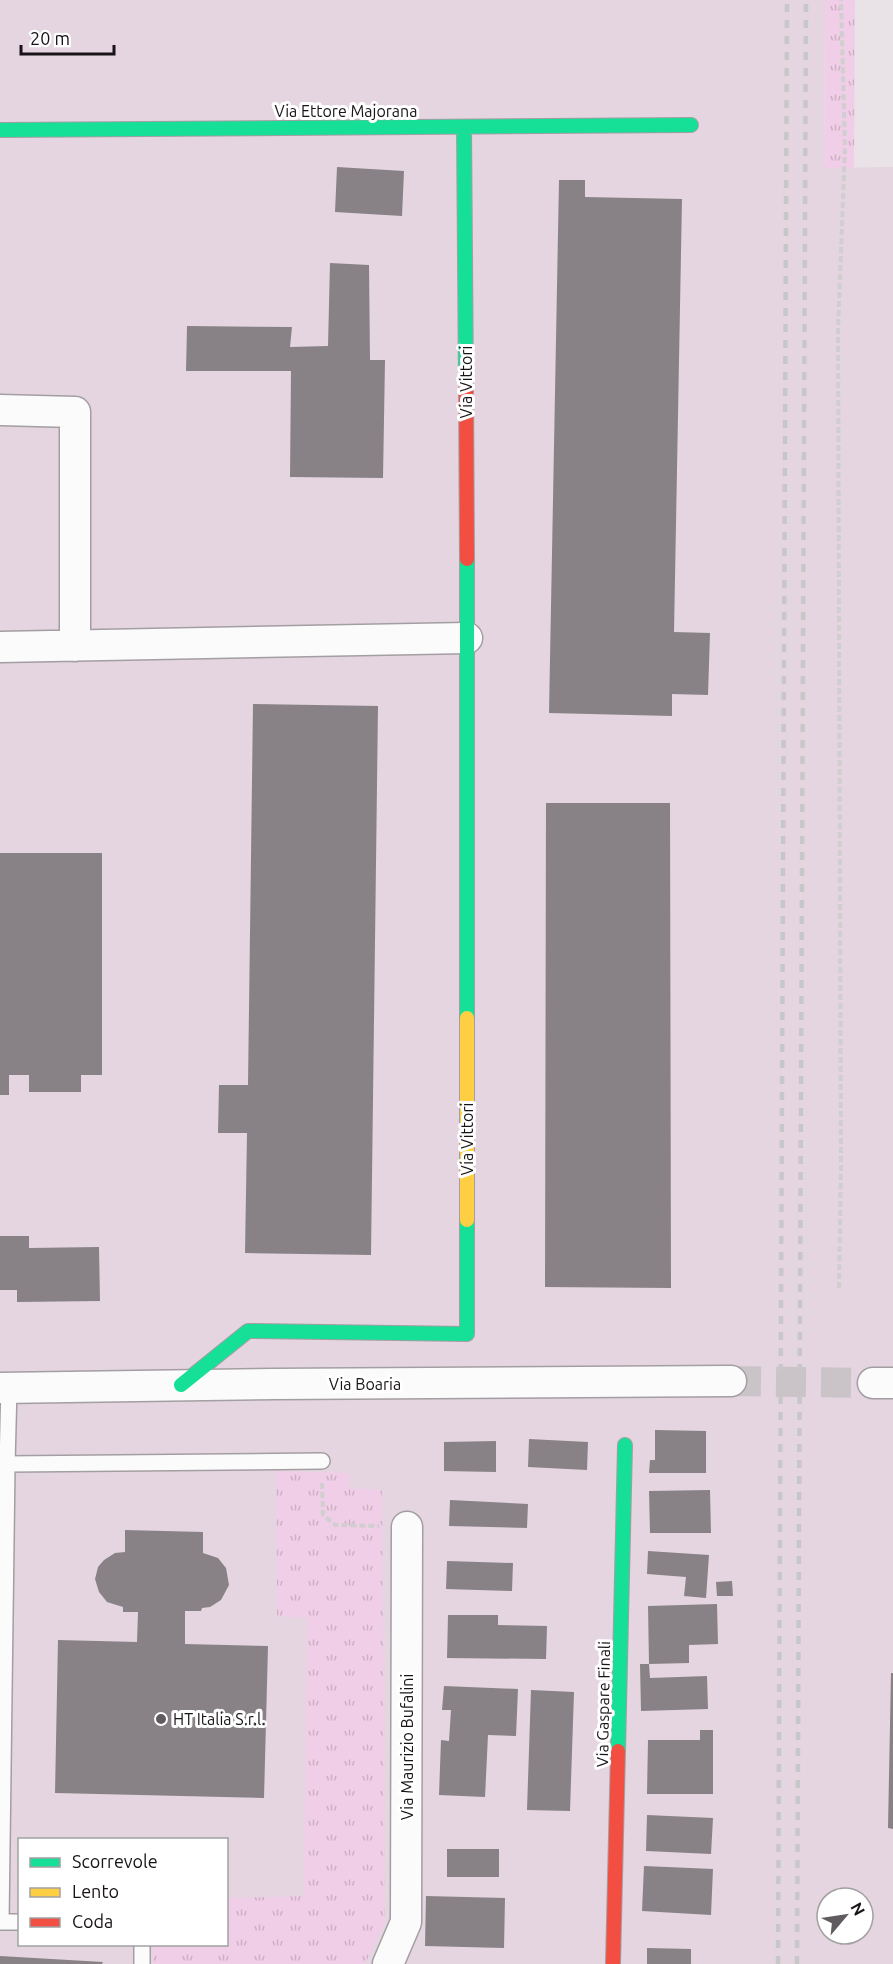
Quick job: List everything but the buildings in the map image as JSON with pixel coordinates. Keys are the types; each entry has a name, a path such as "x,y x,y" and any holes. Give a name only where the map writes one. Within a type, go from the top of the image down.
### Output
{"street":[{"name":"Via Ettore Majorana","path":"0,130 691,124"},
{"name":"Via Vittori","path":"181,1385 248,1331 467,1334 464,127"},
{"path":"0,411 75,412 75,646"},
{"path":"0,647 467,638"},
{"name":"Via Boaria","path":"5,1387 731,1382"},
{"name":"Via Gaspare Finali","path":"614,1964 625,1445"},
{"name":"Via Maurizio Bufalini","path":"388,1964 406,1922 407,1527"}],"lane":[{"path":"5,1387 7,1464 1,1922 18,1922"},
{"path":"7,1464 322,1461"},
{"path":"142,1946 142,1964"}],"path":[{"path":"839,1288 841,1108 838,330 845,147 841,0"},
{"path":"322,1461 323,1515 335,1525 407,1527"}],"shaded area":[{"path":"0,0 825,0 824,168 893,167 893,1964 0,1964"}],"green space":[{"path":"825,0 855,0 854,168 824,168"},
{"path":"276,1471 349,1473 350,1488 382,1490 385,1922 365,1964 153,1964 153,1946 228,1946 228,1898 304,1896 307,1618 277,1616"}],"tunnel":[{"path":"731,1381 873,1383"}],"railway":[{"path":"778,1964 787,0"},
{"path":"797,1964 806,0"}],"traffic: fast":[{"path":"0,130 691,125"},
{"path":"464,127 466,385"},
{"path":"467,559 467,1018"},
{"path":"181,1385 248,1331 467,1334 467,1220"},
{"path":"618,1751 625,1445"}],"traffic: slow":[{"path":"467,1018 467,1220"}],"traffic: jam":[{"path":"466,385 467,559"},
{"path":"613,1964 618,1751"}],"place":[{"name":"HT Italia S.r.l.","path":"161,1719"}]}
